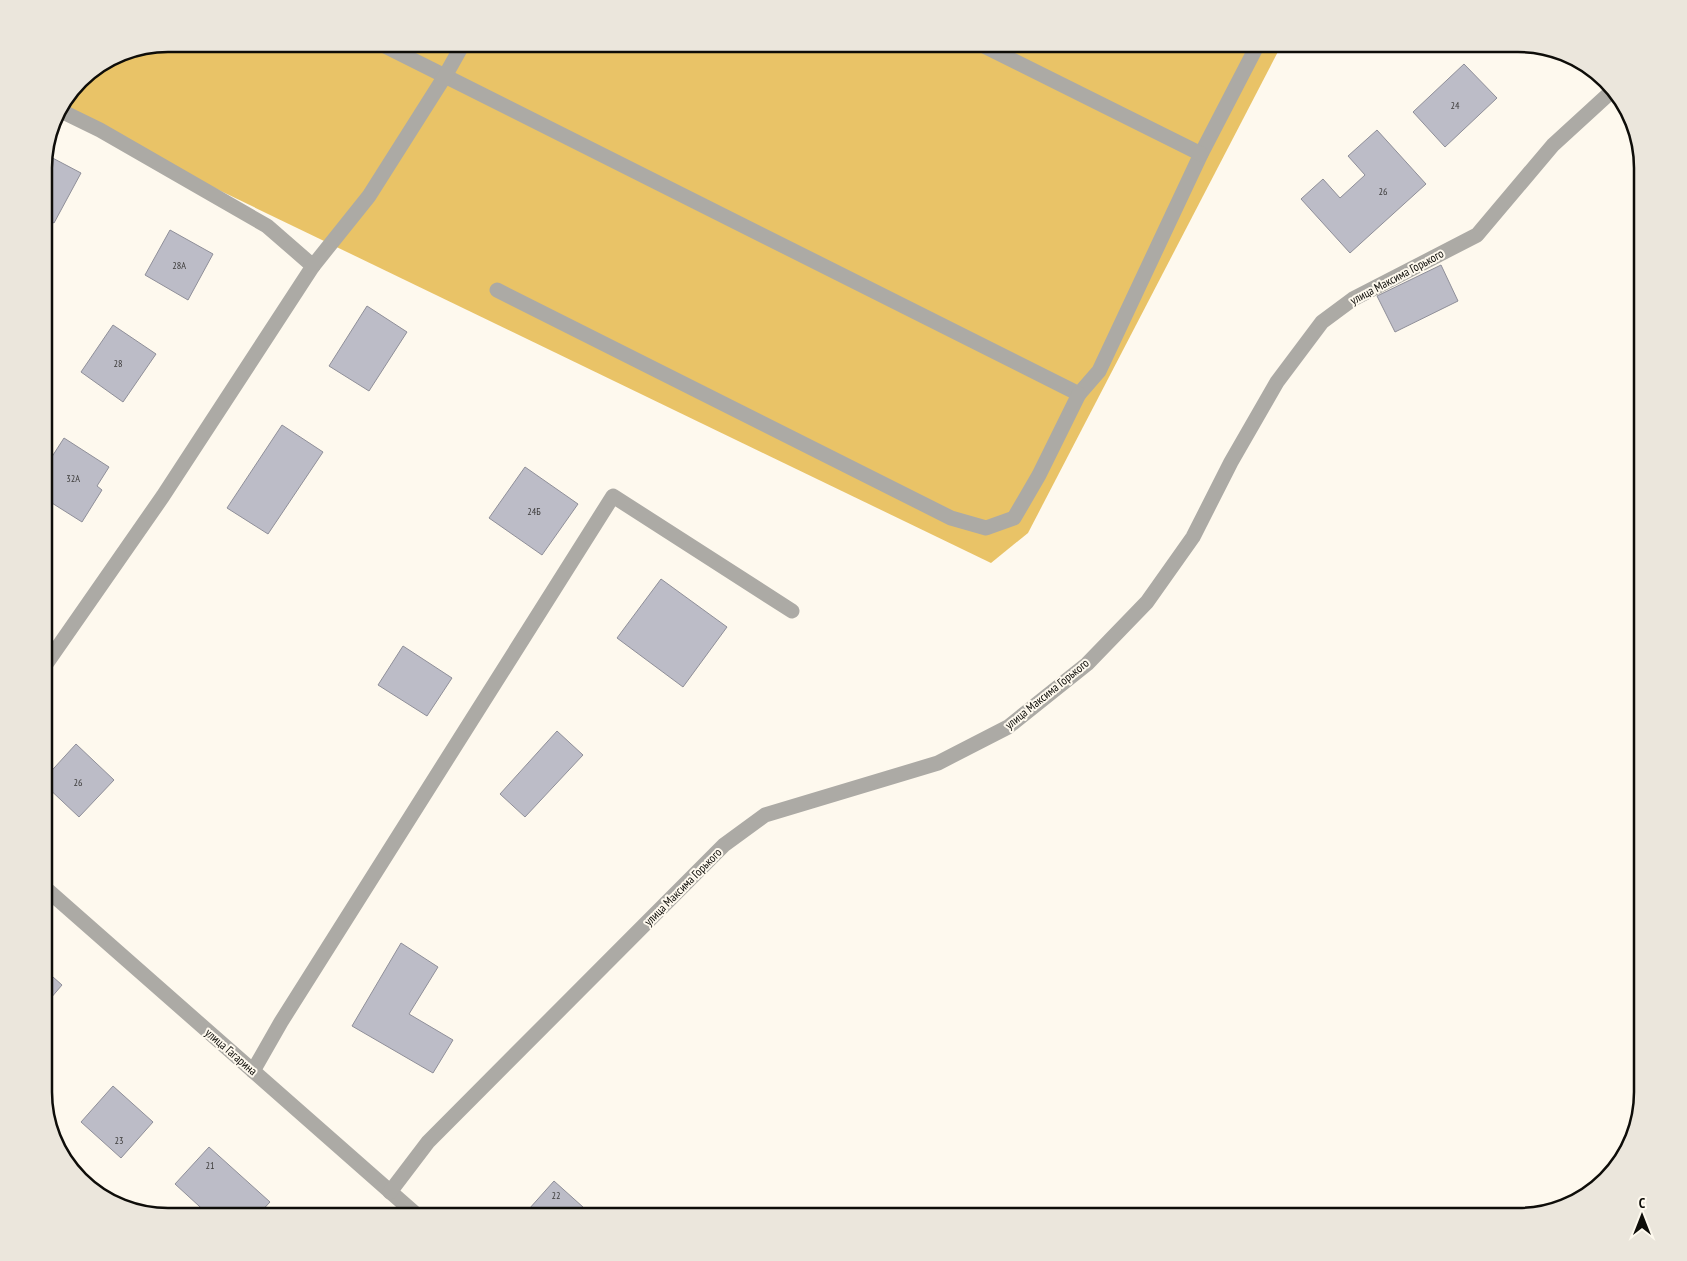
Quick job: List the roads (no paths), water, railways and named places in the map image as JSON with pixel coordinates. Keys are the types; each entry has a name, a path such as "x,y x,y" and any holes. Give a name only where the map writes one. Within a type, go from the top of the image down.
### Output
{"street":[{"path":"399,53 1079,394"},
{"path":"53,654 164,496 313,266 369,196 458,53"},
{"path":"998,53 1201,154"},
{"path":"497,290 950,518 986,528 1014,518 1039,475 1079,394 1100,371 1201,154 1253,53"},
{"name":"улица Максима Горького","path":"390,1192 428,1142 724,845 765,816 938,763 1008,728 1087,664 1146,602 1193,537 1230,462 1277,382 1322,322 1353,299 1477,235 1552,145 1608,95"},
{"path":"66,113 100,130 267,226 313,266"},
{"path":"253,1071 286,1013 613,496 792,611"},
{"name":"улица Гагарина","path":"53,895 409,1208"}]}
